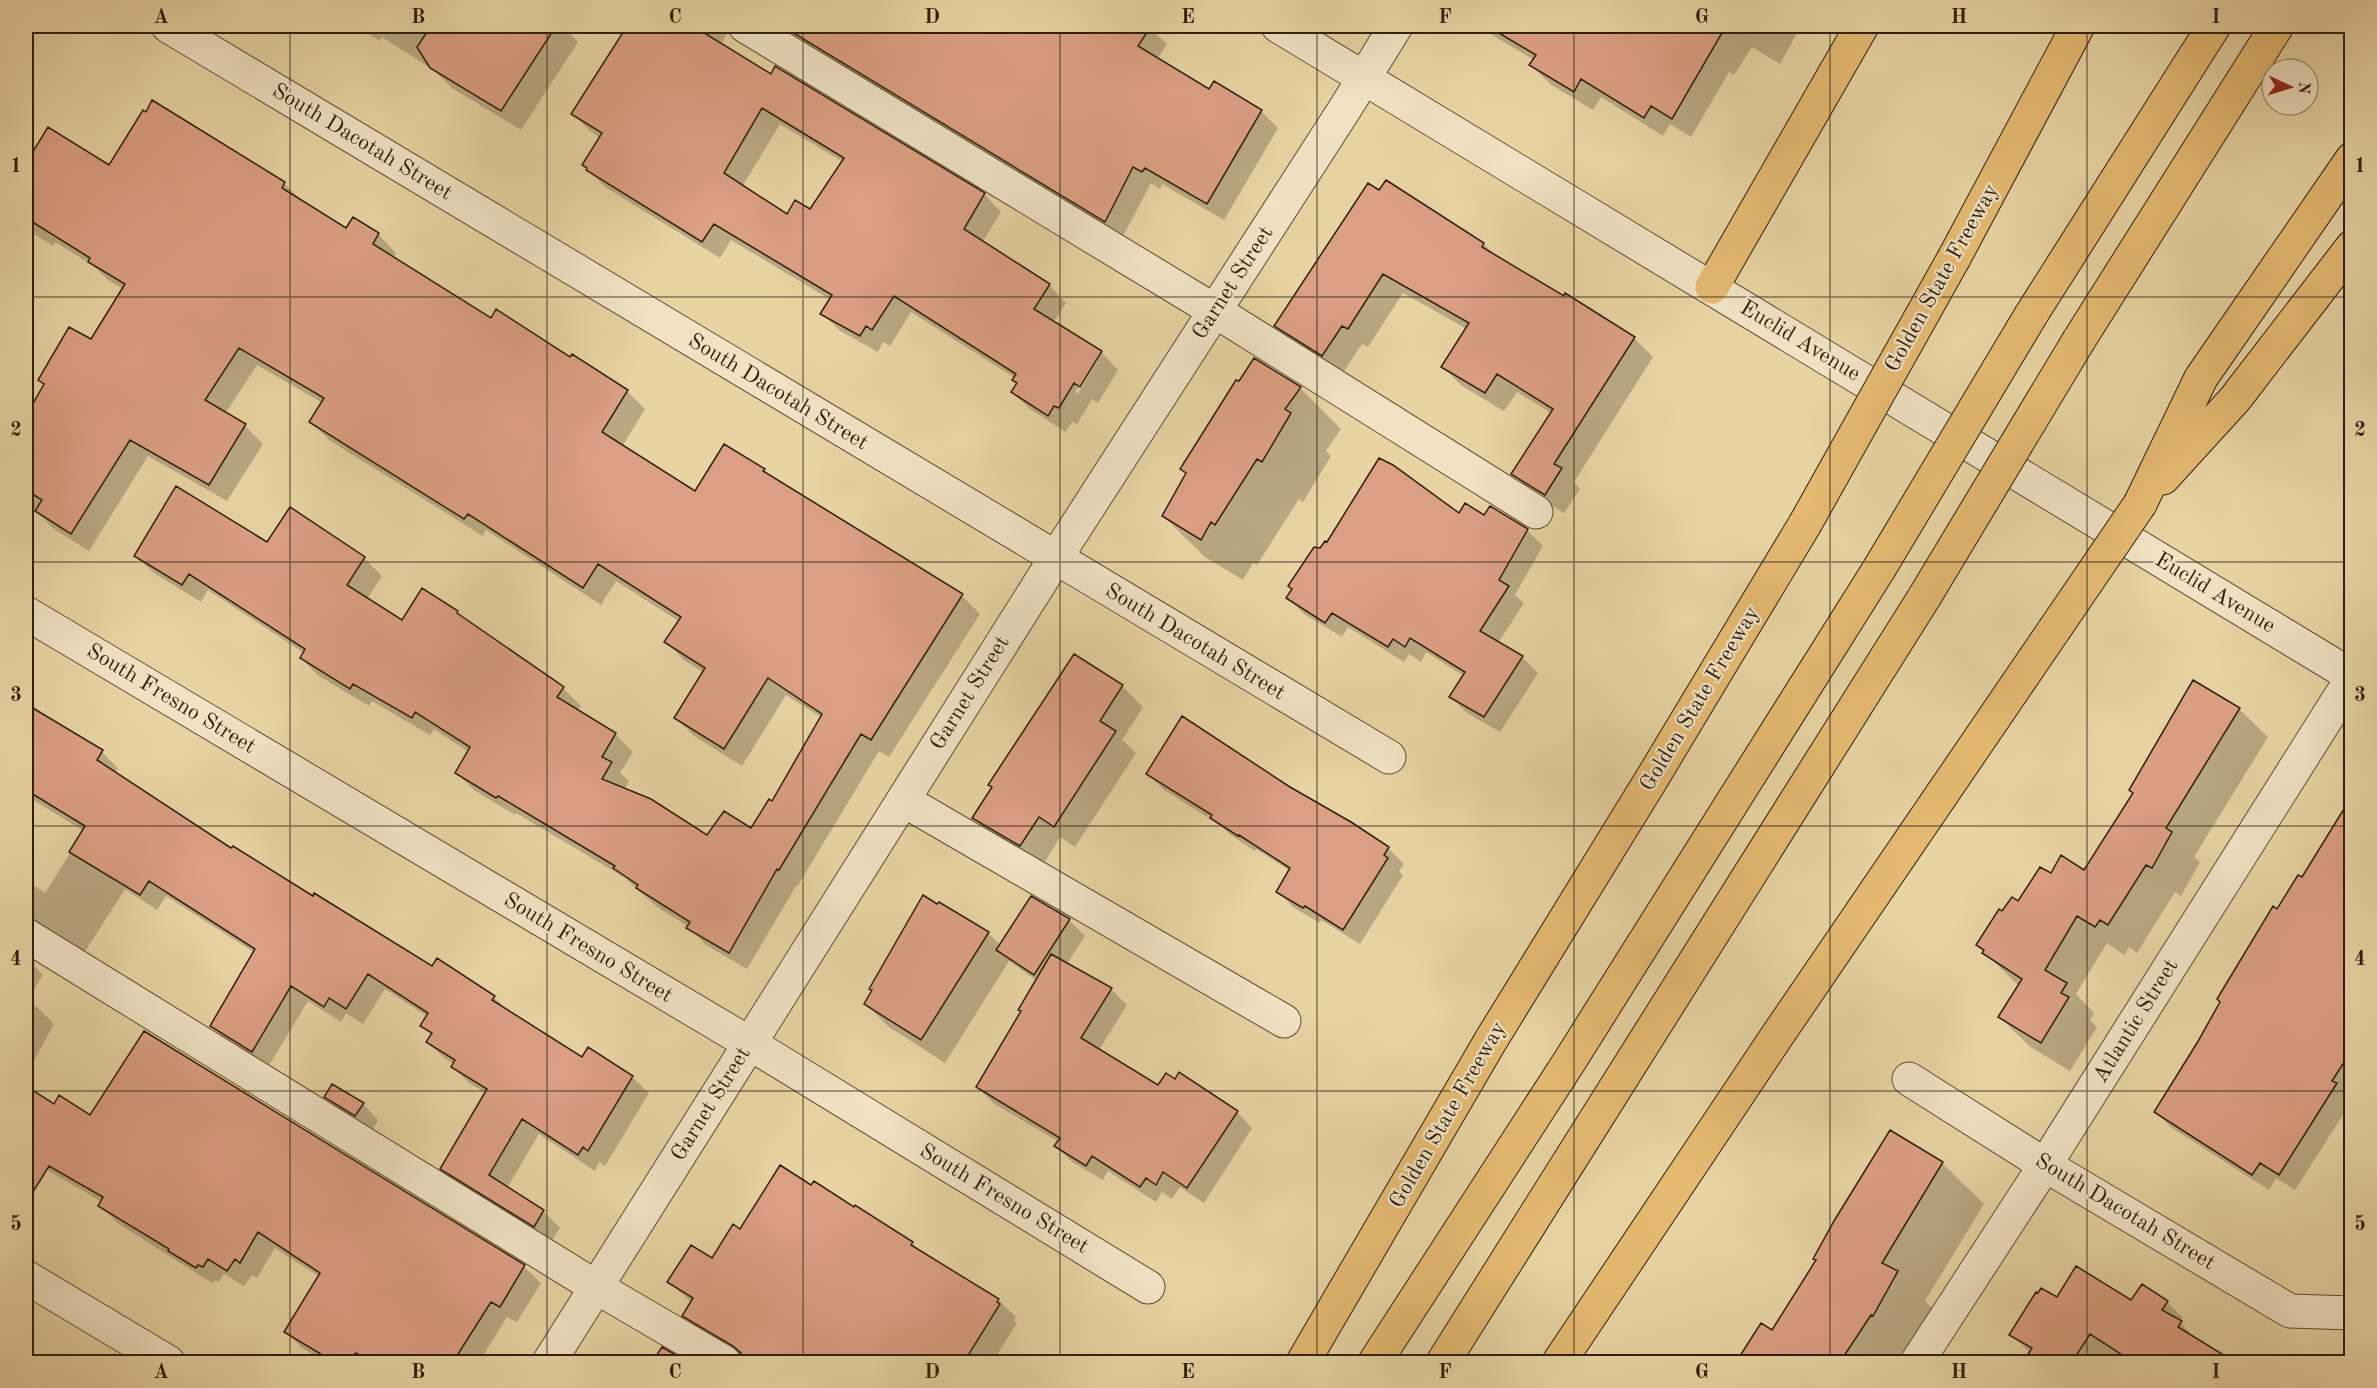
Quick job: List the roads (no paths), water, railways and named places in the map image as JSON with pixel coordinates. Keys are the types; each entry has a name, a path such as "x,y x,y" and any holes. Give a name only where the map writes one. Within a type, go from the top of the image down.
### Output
{"highway":[{"path":"1712,287 1862,26"},
{"name":"Golden State Freeway","path":"1303,1362 1491,1040 1651,780 1804,524 1954,258 2079,26"},
{"path":"1375,1362 1569,1062 1879,569 2031,315 2214,26"},
{"path":"1443,1362 1925,596 2079,340 2277,26"},
{"path":"2140,504 2201,378 2352,159"},
{"path":"1559,1362 1777,1036 2140,504 2235,399 2352,247"}],"street":[{"name":"South Dacotah Street","path":"168,26 1389,757"},
{"path":"745,26 1215,311 1536,512"},
{"name":"Euclid Avenue","path":"1278,26 2352,677"},
{"name":"Garnet Street","path":"549,1362 1055,558 1365,78 1396,26"},
{"name":"South Fresno Street","path":"26,613 749,1043 1148,1287"},
{"name":"Atlantic Street","path":"1917,1362 2045,1165 2352,677"},
{"path":"903,800 1284,1022"},
{"path":"26,935 596,1287 723,1362"},
{"name":"South Dacotah Street","path":"1909,1079 2045,1165 2290,1311 2352,1313"},
{"path":"26,1277 168,1362"}]}
